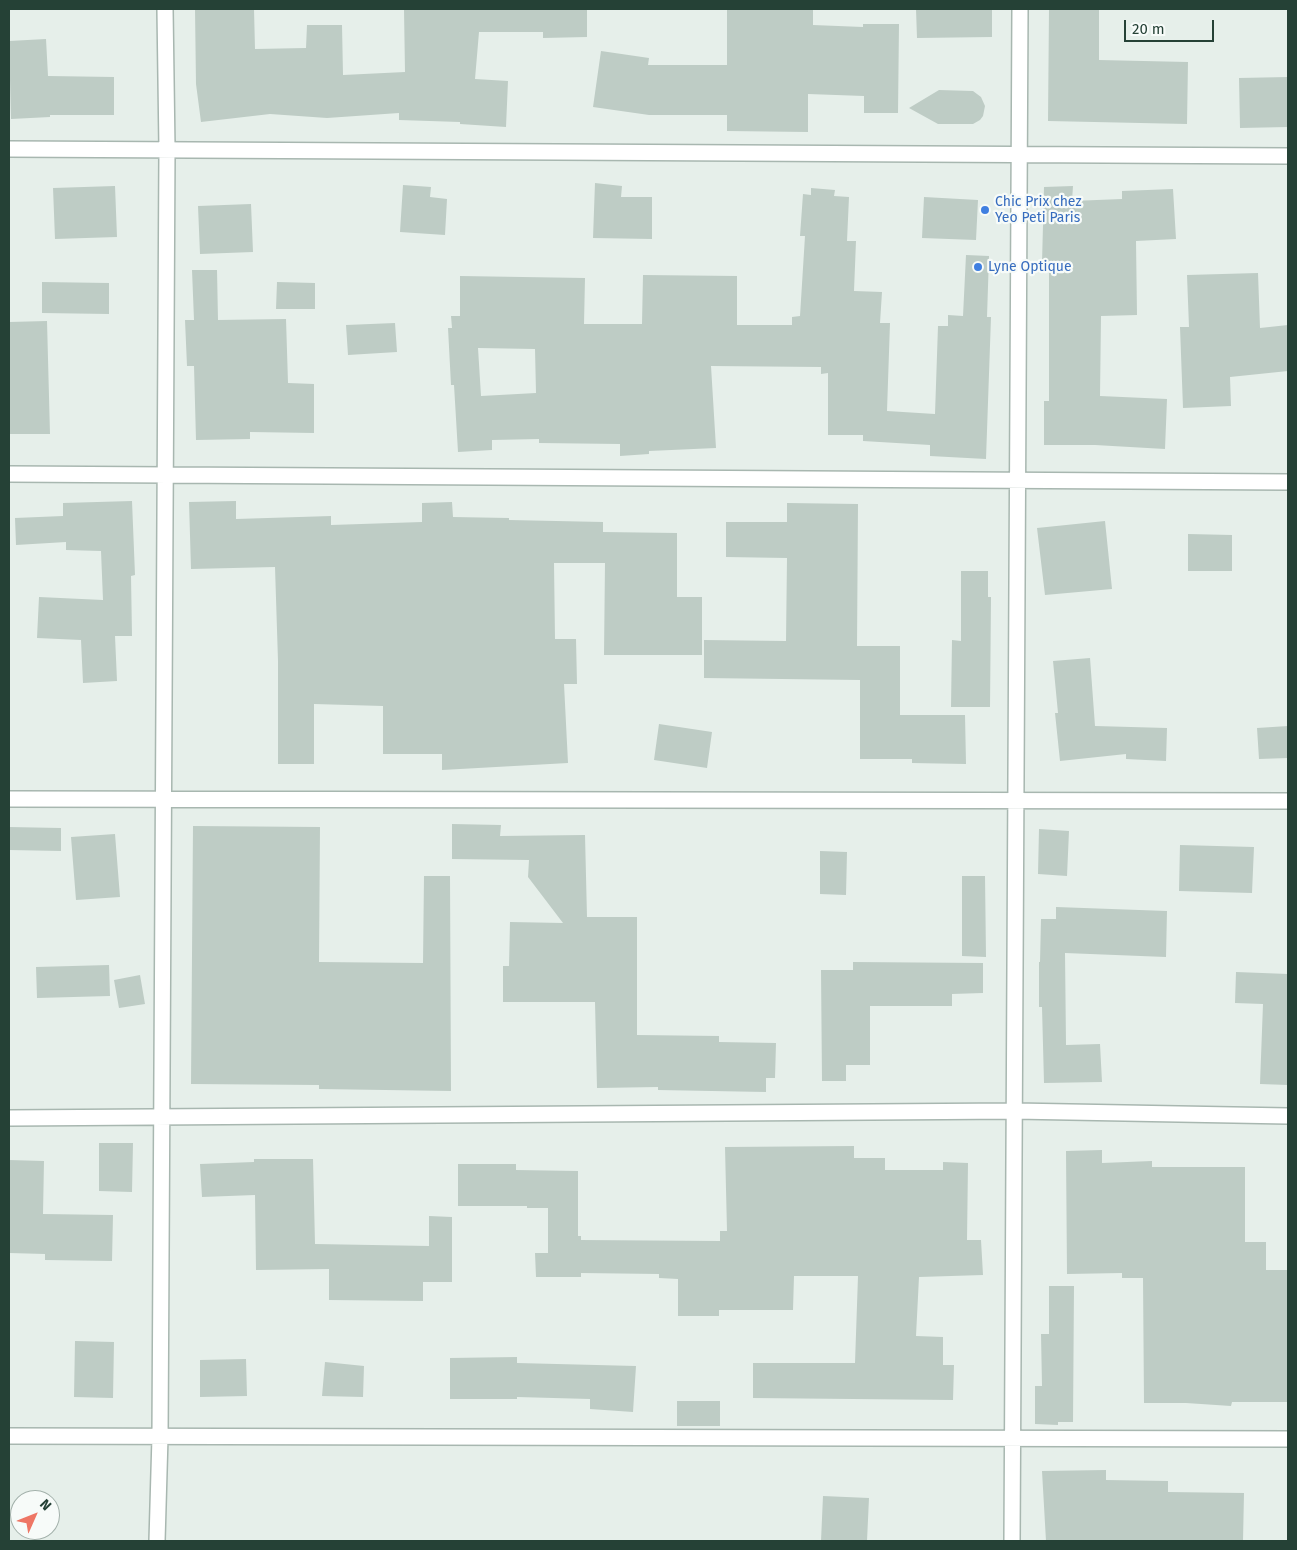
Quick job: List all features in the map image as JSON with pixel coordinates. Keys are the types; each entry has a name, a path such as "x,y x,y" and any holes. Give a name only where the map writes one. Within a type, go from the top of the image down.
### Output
{"street":[{"path":"157,1541 160,1437 162,1118 167,149 165,9"},
{"path":"1012,1541 1020,9"},
{"path":"9,149 1288,156"},
{"path":"9,474 1288,482"},
{"path":"9,799 1288,801"},
{"path":"9,1118 1015,1111 1288,1116"},
{"path":"9,1436 1288,1439"}],"building":[{"path":"195,9 254,9 255,49 306,48 307,25 342,25 343,75 405,72 404,9 587,9 587,37 543,38 543,32 479,32 475,79 508,81 506,127 460,124 460,122 399,120 399,113 327,118 270,114 201,122 196,84"},
{"path":"727,9 813,9 813,25 863,27 863,24 899,24 898,113 864,113 864,96 808,94 808,132 727,131 727,115 649,115 593,107 601,51 649,58 648,65 727,65"},
{"path":"916,9 992,9 992,37 917,38"},
{"path":"1049,9 1099,9 1099,60 1188,62 1187,124 1048,121"},
{"path":"46,39 48,76 114,77 114,115 50,115 50,117 11,119 9,41"},
{"path":"1288,77 1288,127 1240,128 1239,78"},
{"path":"939,90 973,91 981,97 985,106 983,116 973,124 938,124 909,108"},
{"path":"595,183 622,186 621,197 652,197 652,239 593,238"},
{"path":"403,185 431,187 430,197 447,199 445,235 400,232"},
{"path":"115,186 117,237 55,239 53,188"},
{"path":"1073,186 1072,201 1122,199 1122,191 1173,189 1176,239 1136,241 1137,315 1101,316 1100,396 1167,399 1165,449 1095,445 1044,445 1044,401 1049,401 1049,265 1042,263 1044,187"},
{"path":"811,188 835,190 834,196 849,197 847,241 856,241 854,291 882,292 880,323 890,323 887,411 935,414 938,326 948,326 948,315 963,316 966,255 989,256 987,317 991,317 986,459 930,456 930,445 863,441 863,435 828,435 828,373 821,374 821,367 711,366 716,448 649,451 649,454 620,456 620,444 539,443 539,439 492,440 492,450 458,452 454,385 451,385 448,328 452,328 451,316 460,316 460,276 585,278 584,324 642,324 643,275 737,276 737,325 792,325 792,317 800,316 805,236 800,236 803,194 811,195","holes":["478,348 535,349 536,393 481,396"]},
{"path":"924,197 978,200 976,240 922,238"},
{"path":"251,204 253,252 200,254 198,206"},
{"path":"192,270 217,270 218,320 286,319 288,383 314,384 314,433 250,432 250,439 196,440 194,366 187,366 185,320 194,320"},
{"path":"1258,273 1260,328 1288,325 1288,371 1230,377 1231,406 1183,408 1180,327 1189,327 1187,275"},
{"path":"42,282 109,283 109,314 42,313"},
{"path":"277,282 315,283 315,309 276,309"},
{"path":"47,321 50,434 9,434 9,322"},
{"path":"395,323 397,352 348,355 346,325"},
{"path":"132,501 135,575 131,576 132,636 115,636 117,681 83,683 81,640 37,638 39,597 103,600 101,551 66,550 66,542 16,545 15,518 63,516 63,503"},
{"path":"236,501 236,519 331,516 331,525 422,522 422,503 452,502 453,517 603,522 603,532 677,533 677,597 702,597 702,655 604,655 605,563 554,563 555,639 576,639 577,684 564,684 568,763 442,770 442,754 383,754 383,706 314,704 314,764 278,764 278,661 275,567 191,569 189,502"},
{"path":"787,503 858,504 857,646 900,646 900,715 965,715 966,764 912,763 912,759 860,759 860,680 704,678 704,640 786,641 787,558 726,557 726,522 787,522"},
{"path":"1105,521 1112,589 1045,595 1037,528"},
{"path":"1188,534 1232,535 1232,571 1188,571"},
{"path":"961,571 988,571 988,597 991,597 990,707 951,707 952,640 961,641"},
{"path":"1090,658 1095,726 1167,728 1166,761 1126,759 1126,754 1060,761 1055,713 1058,713 1053,661"},
{"path":"659,724 712,732 707,768 654,760"},
{"path":"1288,726 1288,758 1259,759 1257,728"},
{"path":"452,824 501,825 500,836 585,835 587,917 637,917 637,1035 719,1036 719,1042 776,1043 775,1078 766,1078 766,1092 658,1090 658,1087 597,1088 595,1002 503,1002 503,966 509,966 510,922 563,923 528,877 529,860 452,859"},
{"path":"193,826 320,827 319,962 423,963 424,876 450,876 451,1091 319,1089 319,1085 191,1084"},
{"path":"9,827 61,828 61,851 9,850"},
{"path":"1039,829 1069,831 1067,876 1038,874"},
{"path":"115,834 120,897 76,900 71,837"},
{"path":"1180,845 1254,847 1252,893 1179,891"},
{"path":"820,851 847,852 846,895 820,894"},
{"path":"962,876 985,876 986,957 962,956"},
{"path":"1056,907 1167,911 1166,957 1065,953 1066,1045 1100,1044 1102,1082 1044,1083 1042,1007 1039,1007 1041,919 1056,919"},
{"path":"853,962 983,963 983,993 952,994 952,1006 870,1006 870,1065 846,1065 846,1081 822,1081 821,970 853,970"},
{"path":"109,965 110,996 37,998 36,967"},
{"path":"1236,972 1288,974 1288,1085 1260,1084 1263,1004 1235,1003"},
{"path":"140,975 145,1004 119,1008 114,980"},
{"path":"99,1143 133,1143 132,1192 99,1191"},
{"path":"854,1146 854,1158 885,1158 885,1170 943,1170 943,1162 968,1163 967,1240 981,1240 983,1275 919,1277 916,1336 943,1337 943,1365 954,1365 953,1400 753,1398 753,1363 855,1363 858,1276 794,1276 793,1310 719,1310 719,1316 678,1316 678,1279 659,1278 659,1274 581,1273 581,1277 536,1277 535,1253 548,1253 548,1208 527,1208 527,1206 458,1206 458,1164 516,1164 516,1170 578,1171 578,1236 581,1236 581,1240 720,1241 720,1231 727,1231 725,1147"},
{"path":"1102,1150 1102,1163 1152,1161 1152,1167 1245,1167 1245,1242 1266,1242 1266,1270 1288,1270 1288,1402 1232,1402 1231,1406 1144,1403 1143,1278 1122,1278 1122,1273 1067,1274 1066,1151"},
{"path":"254,1159 313,1159 315,1244 429,1246 429,1216 452,1217 452,1282 423,1282 423,1301 329,1300 329,1269 256,1270 255,1195 202,1197 200,1164 254,1162"},
{"path":"9,1160 44,1161 43,1214 113,1215 112,1261 45,1260 45,1254 9,1253"},
{"path":"1049,1286 1074,1286 1073,1422 1058,1422 1058,1425 1035,1424 1035,1386 1042,1386 1041,1334 1049,1334"},
{"path":"75,1341 114,1342 113,1398 74,1397"},
{"path":"517,1357 517,1363 636,1366 633,1412 590,1409 590,1399 517,1397 517,1399 450,1399 450,1358"},
{"path":"246,1359 247,1396 200,1397 200,1360"},
{"path":"325,1362 364,1366 363,1397 322,1396"},
{"path":"677,1401 720,1401 720,1426 677,1426"},
{"path":"1106,1470 1106,1480 1168,1481 1168,1492 1244,1493 1243,1541 1046,1541 1042,1471"},
{"path":"823,1496 869,1498 867,1541 821,1541"}],"place":[{"name":"Chic Prix chez Yeo Peti Paris","path":"985,210"},
{"name":"Lyne Optique","path":"978,267"}]}
